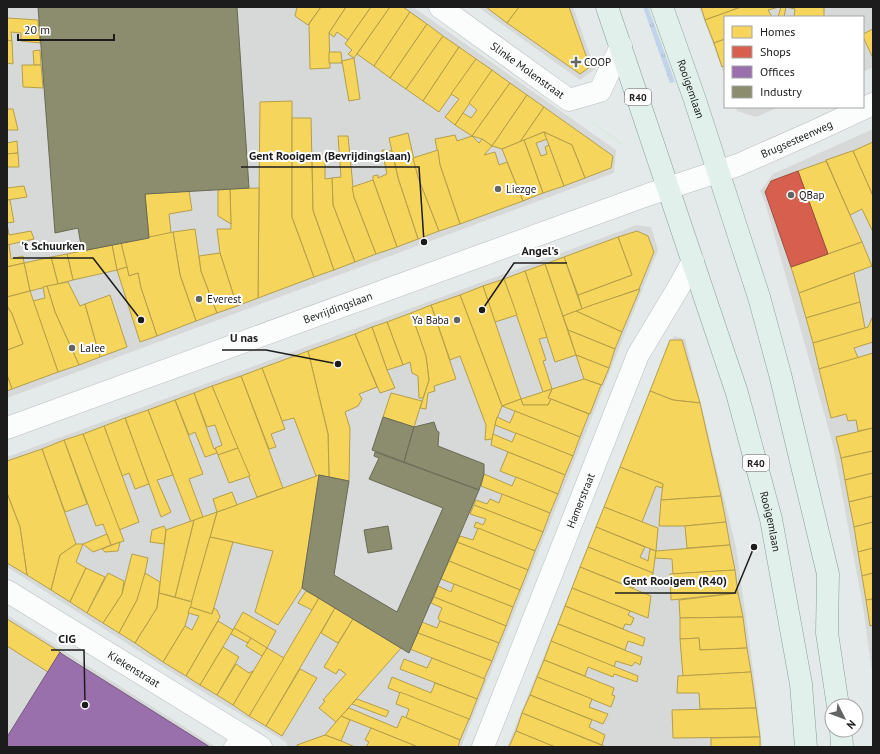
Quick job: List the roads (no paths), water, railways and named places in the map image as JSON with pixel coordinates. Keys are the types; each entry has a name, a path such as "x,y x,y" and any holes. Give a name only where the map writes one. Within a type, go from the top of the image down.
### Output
{"main road":[{"name":"Rooigemlaan","path":"607,7 737,394 771,519 801,684 806,747"},
{"name":"Rooigemlaan","path":"662,7 695,100 772,342 809,490 828,574 827,633 837,698"}],"street":[{"name":"Slinke Molenstraat","path":"440,7 569,100 600,92 621,46"},
{"name":"Brugsesteenweg","path":"718,171 738,165 873,104"},
{"path":"668,188 718,171"},
{"name":"Bevrijdingslaan","path":"7,428 668,188"},
{"name":"Hamerstraat","path":"483,747 638,355 693,261"},
{"name":"Kiekenstraat","path":"7,591 236,740 261,747"}],"place":[{"name":"COOP","path":"576,62"},
{"name":"Liezge","path":"498,189"},
{"name":"QBap","path":"791,195"},
{"name":"Gent Rooigem (Bevrijdingslaan)","path":"424,242"},
{"name":"Everest","path":"199,299"},
{"name":"Angel's","path":"482,310"},
{"name":"'t Schuurken","path":"141,320"},
{"name":"Ya Baba","path":"457,320"},
{"name":"Lalee","path":"72,348"},
{"name":"U nas","path":"338,364"},
{"name":"Gent Rooigem (R40)","path":"754,547"},
{"name":"CIG","path":"85,705"}]}
